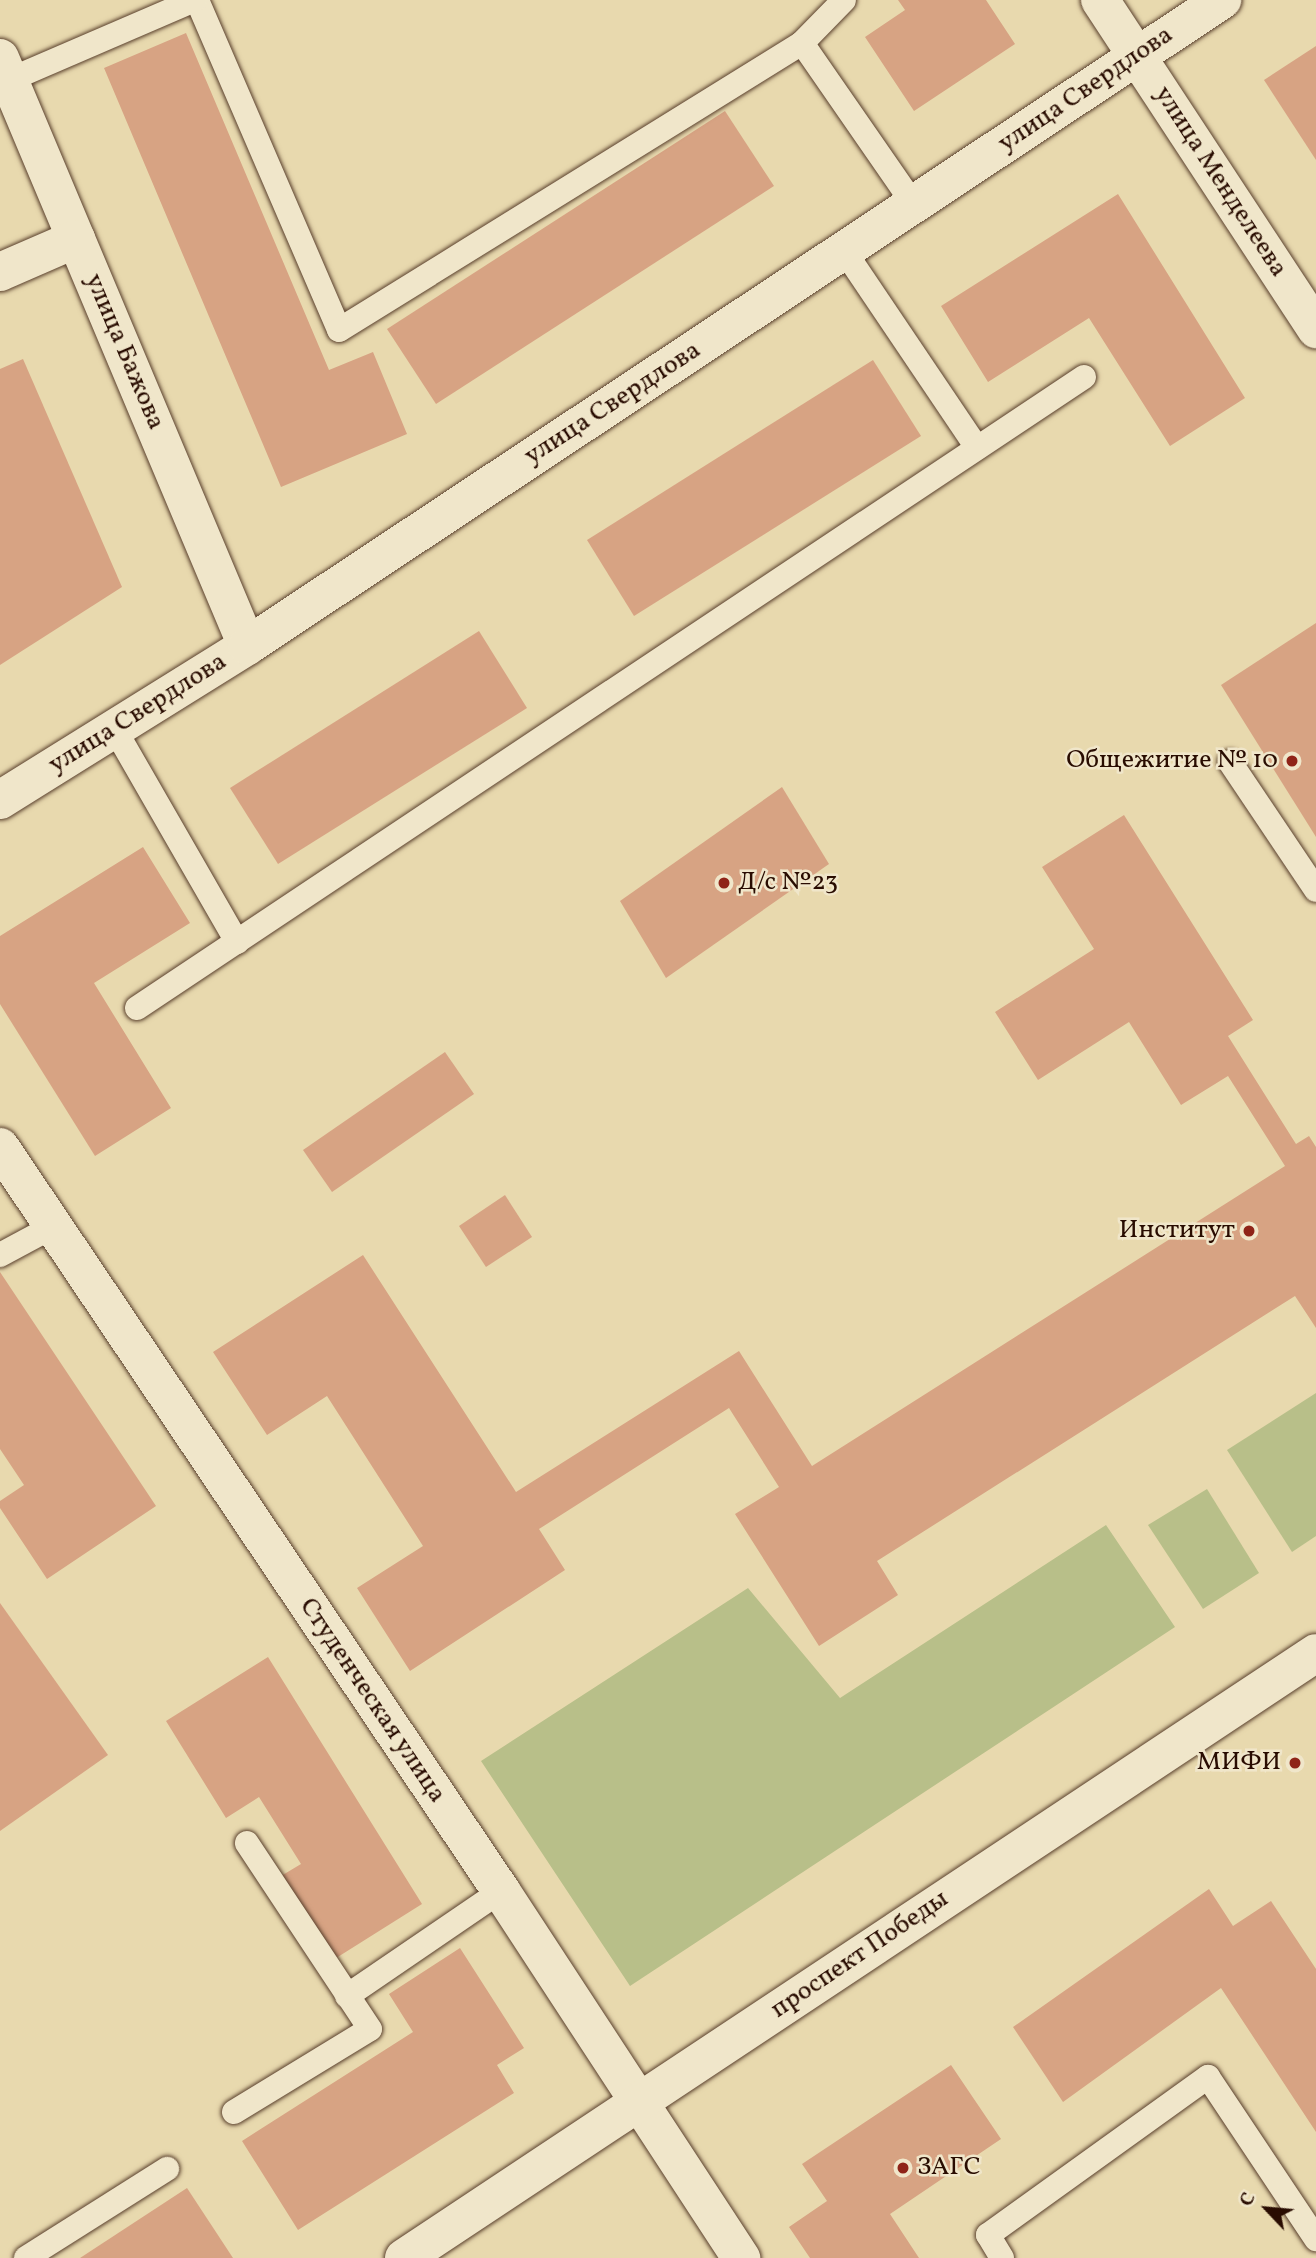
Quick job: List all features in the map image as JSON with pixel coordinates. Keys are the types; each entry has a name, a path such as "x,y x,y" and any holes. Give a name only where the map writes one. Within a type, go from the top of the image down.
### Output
{"street":[{"name":"улица Менделеева","path":"1100,0 1316,329"},
{"name":"улица Свердлова","path":"0,800 247,646 1222,0"},
{"name":"улица Бажова","path":"5,69 247,646"},
{"path":"0,272 76,239"},
{"name":"Студенческая улица","path":"0,1147 501,1891 741,2258"},
{"name":"проспект Победы","path":"404,2258 1316,1653"}],"lane":[{"path":"5,69 196,0 339,330 802,43 844,0"},
{"path":"802,43 914,205"},
{"path":"845,252 977,448"},
{"path":"137,1008 1084,377"},
{"path":"114,728 237,942"},
{"path":"1230,762 1316,890"},
{"path":"0,1255 52,1227"},
{"path":"234,2112 370,2029 247,1843"},
{"path":"347,1996 501,1891"},
{"path":"1002,2258 988,2235 1208,2077 1316,2239"},
{"path":"26,2258 167,2169"}],"green space":[{"path":"1316,1393 1316,1536 1292,1552 1227,1450"},
{"path":"1207,1489 1259,1573 1203,1609 1148,1525"},
{"path":"1106,1525 1175,1627 630,1986 481,1761 748,1588 840,1698"}],"building":[{"path":"898,0 986,0 1015,44 914,111 865,37 905,10"},
{"path":"186,33 329,370 373,352 407,434 281,487 104,68"},
{"path":"1316,46 1316,160 1264,80"},
{"path":"725,111 774,186 436,404 387,329"},
{"path":"1118,194 1245,398 1170,446 1089,318 988,382 941,306"},
{"path":"23,359 122,587 0,665 0,369"},
{"path":"873,360 921,436 634,616 587,540"},
{"name":"Общежитие № 10","path":"1316,623 1316,837 1221,685"},
{"path":"479,631 527,708 278,864 230,788"},
{"name":"Д/с №23","path":"782,787 829,864 666,978 620,901"},
{"name":"Институт","path":"1124,815 1253,1020 1228,1036 1296,1144 1309,1136 1316,1147 1316,1328 1295,1296 877,1561 898,1595 819,1646 735,1514 779,1487 729,1408 539,1529 565,1570 410,1671 357,1588 423,1546 327,1396 267,1435 213,1352 363,1255 516,1492 739,1351 812,1466 1285,1166 1228,1076 1181,1105 1129,1022 1038,1080 995,1012 1094,949 1042,867"},
{"path":"143,847 190,923 94,983 171,1108 95,1156 0,1004 0,936"},
{"path":"445,1052 474,1094 332,1192 303,1150"},
{"path":"505,1195 532,1237 486,1267 459,1226"},
{"path":"0,1272 156,1506 47,1579 0,1508 0,1501 24,1485 0,1449"},
{"path":"0,1603 108,1755 0,1831"},
{"path":"268,1657 422,1904 333,1960 281,1876 301,1864 259,1797 226,1818 166,1721"},
{"path":"1209,1889 1233,1926 1271,1901 1316,1969 1316,2132 1221,1988 1063,2102 1013,2027"},
{"path":"460,1948 524,2048 497,2065 514,2093 298,2230 242,2141 413,2032 389,1994"},
{"path":"951,2065 1001,2139 890,2214 919,2258 810,2258 789,2227 827,2201 802,2164"},
{"path":"187,2188 233,2258 80,2258"}],"place":[{"name":"Общежитие № 10","path":"1292,761"},
{"name":"Д/с №23","path":"724,883"},
{"name":"Институт","path":"1249,1231"},
{"name":"МИФИ","path":"1295,1763"},
{"name":"ЗАГС","path":"903,2168"}]}
